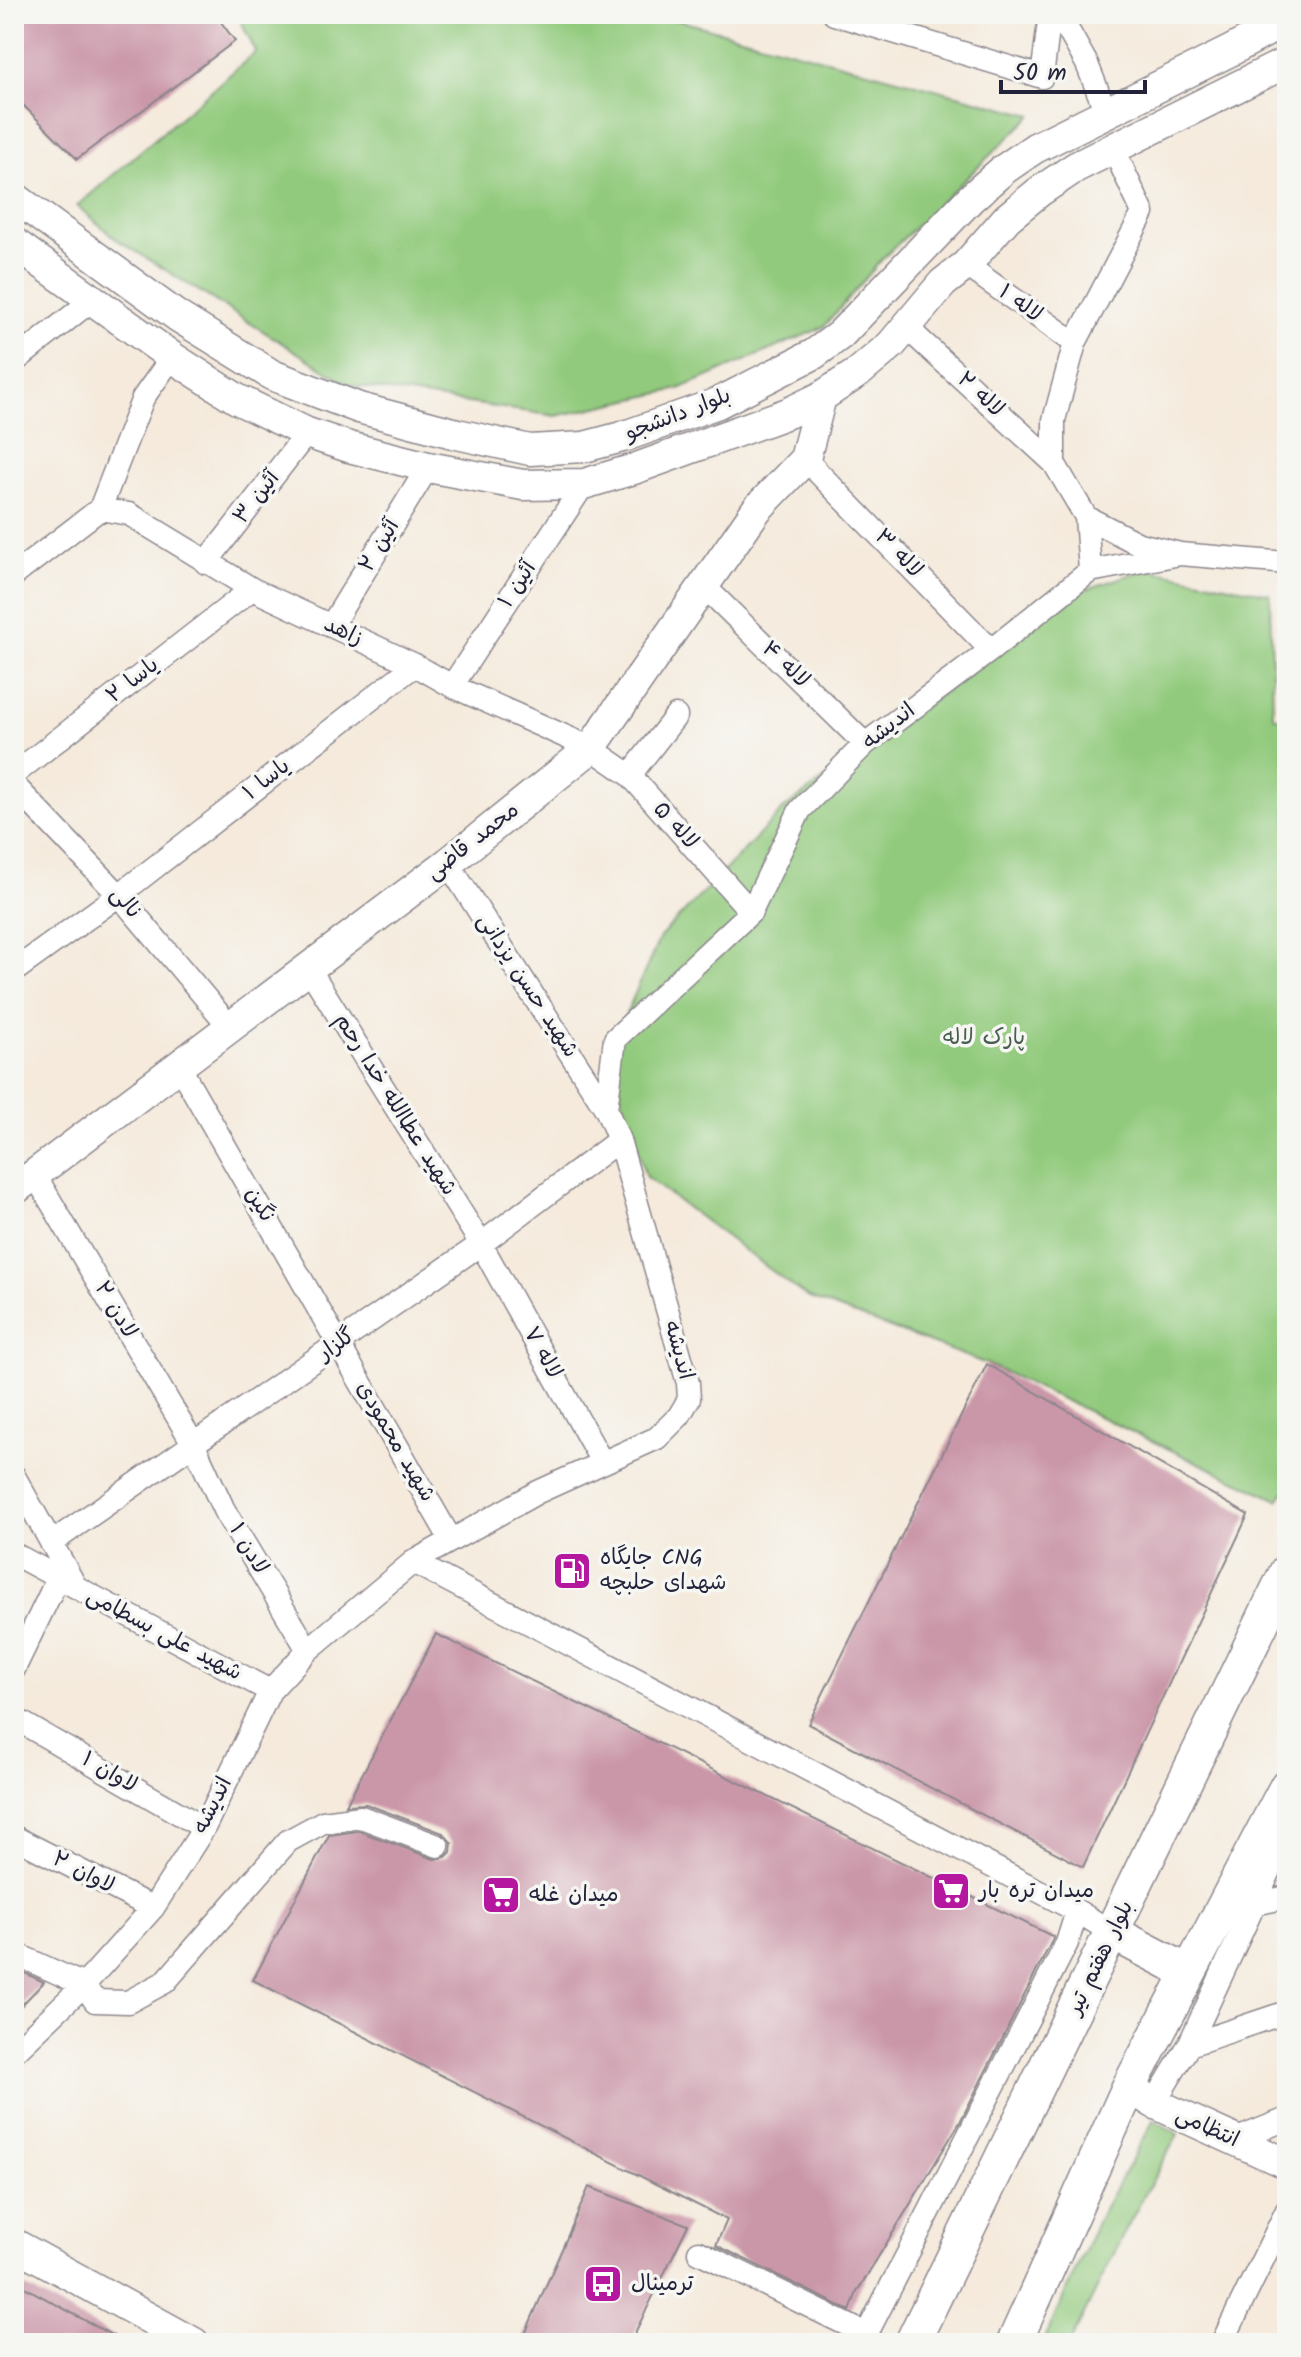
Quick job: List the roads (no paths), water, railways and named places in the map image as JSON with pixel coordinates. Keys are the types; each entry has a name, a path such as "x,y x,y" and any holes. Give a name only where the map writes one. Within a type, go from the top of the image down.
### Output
{"main road":[{"name":"بلوار دانشجو","path":"14,197 177,316 272,375 359,408 457,434 530,450 584,447 718,403 814,354 840,335 971,198 1003,170 1035,148 1287,20"},
{"name":"بلوار دانشجو","path":"14,243 172,357 237,399 307,433 428,467 523,485 584,484 788,413 821,397 859,372 891,345 943,283 966,265 1007,218 1040,191 1076,167 1287,62"},
{"path":"1102,114 1114,150"},
{"name":"محمد قاضی","path":"25,1183 448,863 591,748 757,509 805,459 821,397"},
{"name":"بلوار هفتم تیر","path":"912,2343 1287,1571"},
{"path":"1014,2343 1142,2095 1188,1972 1287,1786"},
{"path":"1113,1933 1188,1972"},
{"name":"انتظامی","path":"1142,2095 1232,2141 1287,2164"},
{"path":"14,2244 194,2343"}],"street":[{"path":"834,14 1042,77 1053,19"},
{"path":"1053,19 1087,64 1102,114"},
{"path":"1114,150 1143,213 1075,343 1054,420 1054,463 1086,517 1090,571 1180,554"},
{"name":"لاله ۱","path":"966,265 1075,343"},
{"path":"14,362 92,300"},
{"name":"لاله ۲","path":"906,327 1054,463"},
{"path":"14,575 100,509 143,398 172,357"},
{"name":"آئین ۳","path":"206,563 307,433"},
{"name":"لاله ۳","path":"805,459 991,650"},
{"name":"آئین ۲","path":"331,626 428,467"},
{"name":"آئین ۱","path":"452,686 584,484"},
{"name":"زاهد","path":"100,509 129,514 252,589 415,665 452,686 591,748"},
{"path":"1086,517 1139,544 1180,554 1287,563"},
{"name":"اندیشه","path":"14,2052 84,1985 153,1908 204,1828 270,1691 308,1650 413,1562 538,1492 657,1438 679,1416 689,1399 688,1383 619,1140 606,1109 615,1039 751,912 800,810 865,744 1090,571"},
{"name":"لاله ۴","path":"705,587 865,744"},
{"name":"یاسا ۲","path":"14,774 252,589"},
{"name":"یاسا ۱","path":"14,971 119,895 415,665"},
{"path":"630,775 676,716"},
{"name":"لاله ۵","path":"591,748 630,775 751,912"},
{"name":"نالی","path":"14,785 119,895 230,1027"},
{"name":"شهید حسن یزدانی","path":"448,863 606,1109"},
{"name":"شهید عطاالله خدا رحم","path":"308,967 481,1244"},
{"name":"نگین","path":"179,1066 339,1344"},
{"name":"گلزار","path":"51,1543 481,1244 619,1140"},
{"name":"لادن ۲","path":"25,1183 194,1445"},
{"name":"لاله ۷","path":"481,1244 602,1462"},
{"name":"شهید محمودی","path":"339,1344 451,1540"},
{"name":"لادن ۱","path":"194,1445 224,1510 308,1650"},
{"path":"14,1476 51,1543 68,1583 14,1669"},
{"name":"شهید علی بسطامی","path":"14,1554 270,1691"},
{"path":"413,1562 1077,1911 1113,1933"},
{"name":"لاوان ۱","path":"14,1718 204,1828"},
{"path":"14,1953 84,1985 95,2001 128,2002 165,1982 288,1841 323,1822 361,1817 438,1846"},
{"path":"1142,2095 1189,2045 1287,1834"},
{"name":"لاوان ۲","path":"14,1837 153,1908"},
{"path":"1255,1904 1287,1897"},
{"path":"699,2252 864,2338 1067,1943 1077,1911"},
{"path":"1189,2045 1287,2012"},
{"path":"1232,2141 1287,2119"},
{"path":"1222,2343 1287,2210"}],"place":[{"name":"جایگاه CNG شهدای حلبچه","path":"572,1571"},
{"name":"میدان تره بار","path":"951,1891"},
{"name":"میدان غله","path":"501,1895"},
{"name":"ترمینال","path":"603,2284"}],"park label":[{"name":"پارک لاله","path":"984,1038"}]}
